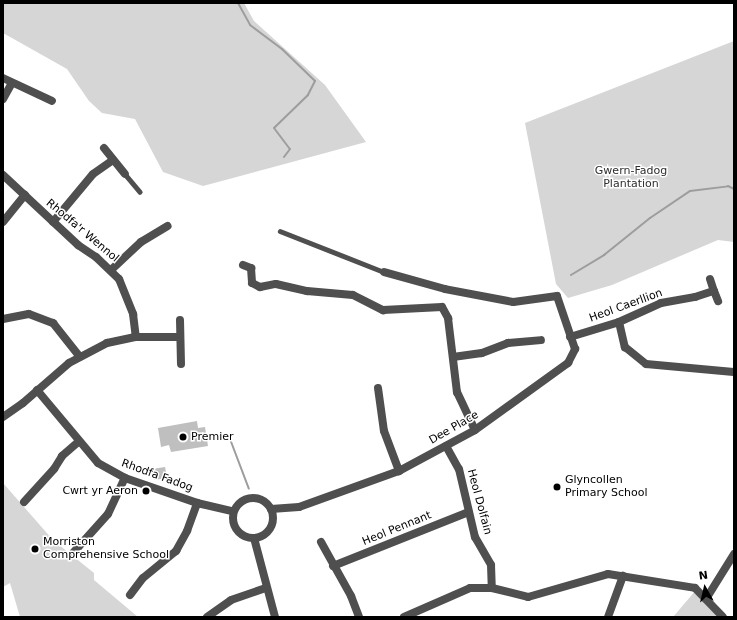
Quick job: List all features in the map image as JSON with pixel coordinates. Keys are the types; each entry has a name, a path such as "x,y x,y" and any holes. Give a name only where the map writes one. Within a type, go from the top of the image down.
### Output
{"street":[{"path":"3,78 52,102"},
{"path":"3,99 12,83"},
{"path":"104,148 125,174"},
{"path":"53,222 93,174 113,160"},
{"name":"Rhodfa'r Wennol","path":"3,175 53,222 112,270 128,295 133,314 136,337"},
{"path":"3,222 25,195"},
{"path":"112,270 141,242 168,226"},
{"path":"244,265 251,268 252,283 260,287 276,284 307,291 353,295 383,310 442,307 448,318 457,392 475,430"},
{"name":"Dee Place","path":"271,509 300,507 399,471 475,430 568,363 575,349 557,296 513,302 445,289 384,272"},
{"path":"710,279 718,301"},
{"name":"Heol Caerllion","path":"570,337 619,322 661,302 695,297 714,291"},
{"path":"3,319 29,314 53,323 80,357"},
{"path":"180,320 179,337 181,364"},
{"path":"619,322 625,347 646,364 734,372"},
{"path":"3,417 80,357 107,343 136,337 179,337"},
{"path":"453,357 482,353 508,343 541,340"},
{"path":"378,388 384,431 399,471"},
{"name":"Rhodfa Fadog","path":"37,390 78,442 98,463 125,478 197,503 233,511"},
{"path":"24,502 54,469 62,456 78,442"},
{"name":"Heol Dolfain","path":"446,446 459,468 475,537 491,566 492,588"},
{"path":"73,553 108,514 125,478"},
{"path":"254,498 263,500 271,509 272,526 262,536 254,538 240,534 235,528 233,511 242,500 254,498"},
{"path":"130,595 143,578 176,551 187,531 197,503"},
{"name":"Heol Pennant","path":"333,566 469,512"},
{"path":"254,538 265,588 275,617"},
{"path":"321,542 351,596 359,617"},
{"path":"706,599 734,554"},
{"path":"404,617 470,588 492,588 528,597 548,593 589,578 608,574 695,588 723,617"},
{"path":"608,617 623,576"},
{"path":"207,617 232,600 265,588"}],"lane":[{"path":"125,174 140,192"},
{"path":"280,232 384,272"}],"green space":[{"path":"3,3 244,3 254,21 325,85 366,142 203,186 163,172 135,119 102,113 89,101 67,69 3,33"},
{"name":"Gwern-Fadog Plantation","path":"734,41 734,242 718,240 612,285 568,298 556,284 525,123"},
{"name":"Morriston Comprehensive School","path":"3,483 53,540 94,573 94,580 138,617 20,617 10,583 3,587"},
{"path":"696,590 723,617 673,617"}],"building":[{"name":"Premier","path":"197,421 198,428 205,427 208,446 171,452 169,445 161,447 158,428"},
{"path":"165,467 167,478 154,480 152,469"}],"waterway":[{"path":"238,3 250,25 282,49 315,81 308,95 274,128 290,149 284,157"},
{"path":"571,275 604,255 650,218 690,191 728,186 734,189"},
{"path":"230,439 249,489"}],"place":[{"name":"Premier","path":"183,437"},
{"name":"Glyncollen Primary School","path":"557,487"},
{"name":"Cwrt yr Aeron","path":"146,491"},
{"name":"Morriston Comprehensive School","path":"35,549"}]}
